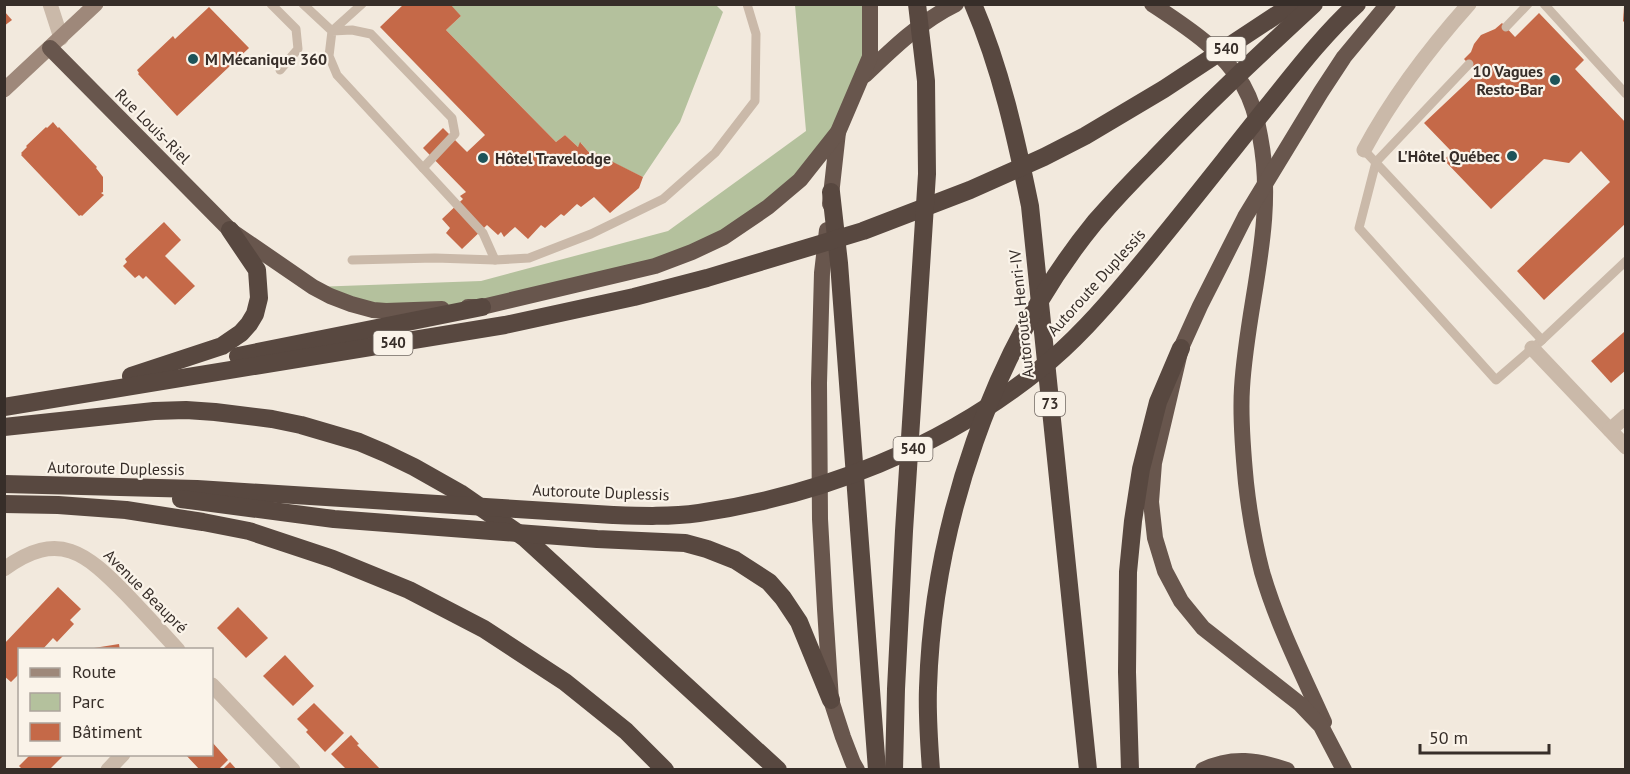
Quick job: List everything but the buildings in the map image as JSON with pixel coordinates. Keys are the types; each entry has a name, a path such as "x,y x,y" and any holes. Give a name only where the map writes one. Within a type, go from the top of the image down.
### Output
{"highway":[{"path":"831,700 820,519 819,394 822,273 838,132 870,57 870,4"},
{"path":"894,770 894,723 904,531 927,174 926,81 917,4"},
{"path":"859,81 905,38 940,12 956,4"},
{"name":"Autoroute Henri-IV","path":"973,4 988,43 1014,131 1030,206 1089,770"},
{"path":"1152,4 1212,47 1242,84 1256,114 1264,156 1266,197 1262,255 1246,347 1242,389 1246,485 1262,571 1279,620 1344,770"},
{"path":"931,770 928,690 931,633 943,558 966,465 1000,378 1026,326 1057,274 1096,222 1292,11 1314,4"},
{"name":"Autoroute Duplessis","path":"4,484 197,489 652,516 698,513 771,499 835,481 910,451 952,429 1012,390 1072,342 1129,278 1297,70 1357,4"},
{"path":"1130,770 1127,672 1128,584 1133,521 1141,469 1158,402 1214,277 1245,217 1344,57 1388,4"},
{"name":"540","path":"8,406 505,325 634,297 772,260 863,231 970,190 1044,157 1085,136 1292,11"},
{"name":"Rue Louis-Riel","path":"55,43 230,230 313,287 330,296 351,304 386,311 482,306 655,266 692,252 724,237 768,207 800,180 838,132"},
{"path":"831,192 839,263 876,762"},
{"path":"123,379 222,346 241,333 249,324 255,314 259,298 257,270 230,230"},
{"path":"8,406 38,396 482,306"},
{"path":"1181,348 1153,473 1151,502 1155,538 1165,571 1181,601 1203,628 1300,704 1321,726 1344,770"},
{"path":"4,427 154,411 196,411 243,415 301,425 359,442 385,453 460,493 525,538 778,770"},
{"path":"99,488 334,519 597,539 685,543 707,549 735,560 769,582 783,598 799,622 857,770"},
{"path":"4,504 126,510 203,522 249,531 333,559 409,590 483,629 565,682 626,731 665,770"},
{"path":"1203,770 1216,763 1245,760 1271,764 1287,770"}],"main road":[{"path":"4,90 96,4"}],"street":[{"name":"Rue Louis-Riel","path":"50,4 55,43"},
{"path":"1364,150 1405,82 1469,4"},
{"path":"1537,344 1626,447"},
{"path":"1610,430 1626,416"},
{"name":"Avenue Beaupré","path":"4,569 31,552 53,549 82,555 111,579 176,648"},
{"path":"213,686 293,770"},
{"path":"108,770 121,756"}],"lane":[{"path":"271,4 296,29 298,49 280,70"},
{"path":"303,4 332,31 352,30 371,34 452,118 455,134 423,168"},
{"path":"362,4 332,31 329,56 337,75 483,233 495,260"},
{"path":"352,260 529,258 591,234 663,199 715,153 755,101 756,34 747,4"},
{"path":"1506,27 1528,4"},
{"path":"1544,4 1626,94"},
{"path":"1469,64 1376,162 1359,228 1496,380 1626,261"},
{"path":"1364,150 1537,344"}],"green space":[{"path":"715,4 723,12 680,122 643,177 595,154 593,157 581,143 578,147 565,135 556,142 446,30 461,16 450,5"},
{"path":"795,5 870,5 871,37 838,132 800,180 692,252 482,307 386,311 313,287 481,281 668,231 806,131"}],"place":[{"name":"M Mécanique 360","path":"193,59"},
{"name":"10 Vagues Resto-Bar","path":"1555,80"},
{"name":"L'Hôtel Québec","path":"1512,156"},
{"name":"Hôtel Travelodge","path":"483,158"}]}
